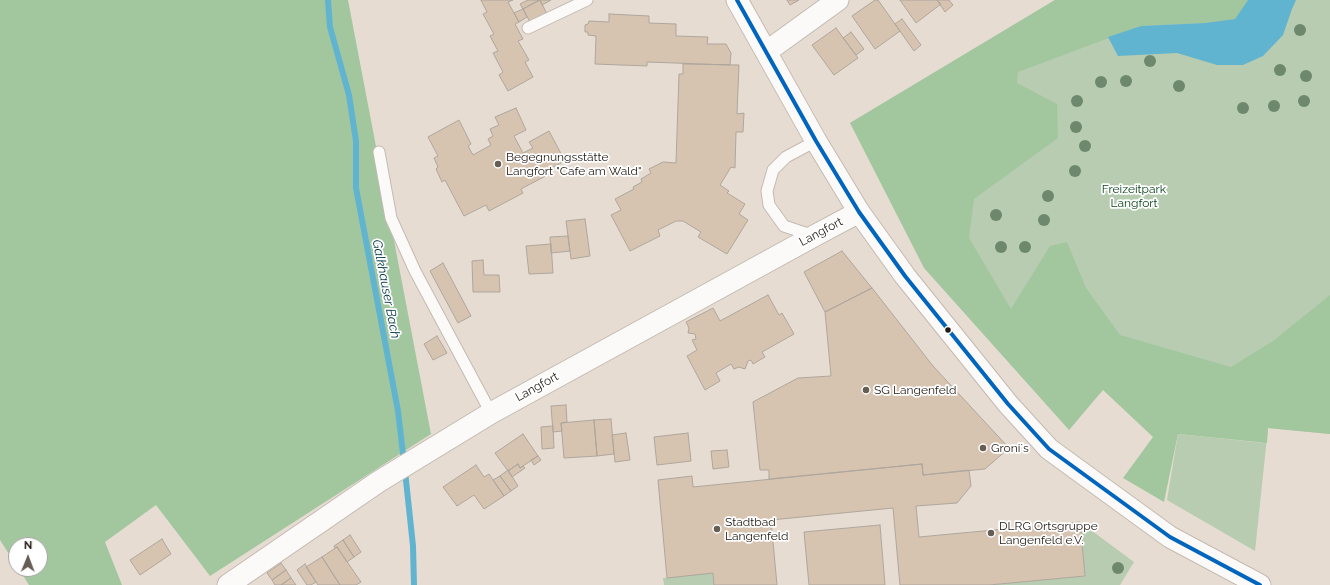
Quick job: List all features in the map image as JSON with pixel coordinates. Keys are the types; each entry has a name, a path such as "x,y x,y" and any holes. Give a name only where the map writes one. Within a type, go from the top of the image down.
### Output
{"street":[{"path":"737,0 816,141 859,212 905,276 1008,404 1049,449 1170,537 1260,585"},
{"path":"766,52 838,0"},
{"name":"Langfort","path":"228,585 378,482 491,413 859,212"}],"lane":[{"path":"528,28 588,0"},
{"path":"814,236 784,226 769,205 767,191 773,170 786,157 816,141"},
{"path":"379,152 391,218 415,271 491,413"}],"green space":[{"path":"0,0 348,0 431,434 210,576 156,505 105,542 122,585 29,585 24,577 48,577 48,537 8,537 8,552 0,540"},
{"name":"Freizeitpark Langfort","path":"1055,0 1330,0 1330,434 1268,428 1255,551 1167,500 1178,434 1264,443 1103,389 1069,430 850,123"},
{"path":"1055,0 1248,0 1235,19 1205,23 1141,26 1018,72 1017,83 1057,104 1058,138 974,199 969,238 1011,309 1050,246 1067,242 1086,288 1120,335 1231,367 1273,341 1330,295 1330,434 1268,428 1267,443 1178,434 1164,502 1123,478 1153,437 1103,390 1069,430 924,268 850,123"},
{"path":"1080,522 1134,562 1120,585 989,585 1085,576"},
{"path":"713,573 714,585 664,585 663,578"}],"water":[{"path":"1248,0 1296,0 1283,35 1263,56 1243,65 1217,65 1177,53 1118,56 1108,37 1141,26 1205,23 1235,19"}],"building":[{"path":"481,0 513,0 508,2 519,22 515,24 523,39 518,41 529,60 525,62 533,77 508,91 499,75 503,72 493,53 498,51 490,36 494,34 483,14 487,12"},
{"path":"528,0 539,0 523,9 520,4"},
{"path":"540,0 551,0 542,5"},
{"path":"540,0 547,14 530,22 523,9"},
{"path":"787,0 799,0 790,5"},
{"path":"875,0 878,0 900,31 875,49 852,16"},
{"path":"900,0 937,0 941,4 916,23"},
{"path":"937,0 949,0 953,5 945,12"},
{"path":"523,9 527,17 519,22 514,13"},
{"path":"609,14 649,16 649,23 676,24 676,36 708,37 707,44 726,44 731,53 730,65 647,62 647,66 595,64 596,36 588,35 588,32 585,32 585,25 588,24 589,21 609,22"},
{"path":"902,19 921,45 914,51 895,24"},
{"path":"836,28 858,58 834,75 812,45"},
{"path":"851,32 864,49 856,55 843,38"},
{"path":"683,64 739,65 737,114 744,113 743,132 736,132 735,168 731,167 720,185 729,191 727,193 745,204 739,214 748,220 727,254 698,237 701,232 683,221 676,221 658,230 660,236 630,251 611,215 621,210 615,199 634,189 633,187 642,182 641,179 651,173 649,169 663,162 676,163 679,74 683,74"},
{"name":"Begegnungsstätte Langfort \"Cafe am Wald\"","path":"516,108 526,130 514,136 523,153 533,148 529,142 549,131 565,161 551,168 553,172 521,189 523,193 489,211 486,205 464,216 445,180 442,182 436,169 438,167 434,158 438,156 428,137 459,120 471,144 468,146 473,155 491,145 488,139 493,136 490,129 499,125 495,117"},
{"path":"585,219 590,256 571,259 566,221"},
{"path":"568,236 570,251 551,253 550,237"},
{"path":"551,244 553,273 529,274 526,246"},
{"path":"842,251 872,288 825,312 804,272"},
{"path":"483,260 484,275 499,275 500,292 473,292 472,261"},
{"path":"443,263 471,316 458,323 430,271"},
{"name":"SG Langenfeld","path":"872,288 933,366 1009,448 985,469 923,475 922,464 769,479 769,470 760,470 753,402 798,378 831,376 825,312"},
{"path":"768,295 779,315 782,313 794,334 762,352 765,357 753,364 751,360 748,361 745,369 739,367 734,369 731,364 716,373 720,381 705,390 687,356 697,350 692,340 696,339 695,334 688,333 689,328 686,322 713,308 720,321"},
{"path":"437,336 447,353 433,360 424,344"},
{"path":"566,405 567,422 561,423 562,431 553,432 551,406"},
{"path":"611,419 614,454 597,456 594,420"},
{"path":"594,420 597,456 564,458 561,423"},
{"path":"553,426 554,448 542,449 541,427"},
{"path":"626,433 630,460 615,462 612,435"},
{"path":"688,433 691,461 657,465 654,437"},
{"path":"523,434 538,456 520,468 518,464 508,471 495,453"},
{"path":"727,450 729,467 713,469 711,451"},
{"path":"538,456 541,460 534,465 531,460"},
{"path":"518,464 520,468 523,466 525,468 512,477 508,471"},
{"name":"Stadtbad Langenfeld","path":"922,464 923,475 969,470 971,486 957,503 916,506 919,537 1080,522 1085,576 989,585 900,585 893,508 771,520 777,585 714,585 713,573 667,578 658,480 692,476 693,487"},
{"path":"476,465 484,477 489,474 504,496 484,509 474,495 457,506 443,487"},
{"path":"508,470 518,486 511,491 500,476"},
{"path":"500,476 511,491 504,496 493,480"},
{"path":"880,525 885,585 809,585 804,532"},
{"path":"350,535 361,552 354,557 343,540"},
{"path":"162,539 171,554 140,575 130,560"},
{"path":"343,540 354,557 347,562 337,547 335,548 334,546"},
{"path":"337,547 361,582 356,585 340,585 322,557"},
{"path":"322,557 340,585 318,585 306,567"},
{"path":"281,563 286,570 272,580 267,573"},
{"path":"305,564 316,582 311,585 307,585 297,570"},
{"path":"286,570 291,578 281,585 275,585 272,580"},
{"path":"291,578 296,585 281,585"}],"waterway":[{"name":"Galkhauser Bach","path":"328,0 330,27 349,95 356,141 356,188 398,411 404,462"},
{"name":"Galkhauser Bach","path":"405,471 413,546 414,585"}],"transit line":[{"path":"737,0 816,141 859,212 905,276 1008,404 1049,449 1170,537 1260,585"}],"place":[{"name":"Begegnungsstätte Langfort \"Cafe am Wald\"","path":"498,164"},
{"name":"SG Langenfeld","path":"866,390"},
{"name":"Groni´s","path":"983,448"},
{"name":"Stadtbad Langenfeld","path":"717,529"},
{"name":"DLRG Ortsgruppe Langenfeld e.V.","path":"991,533"}]}
